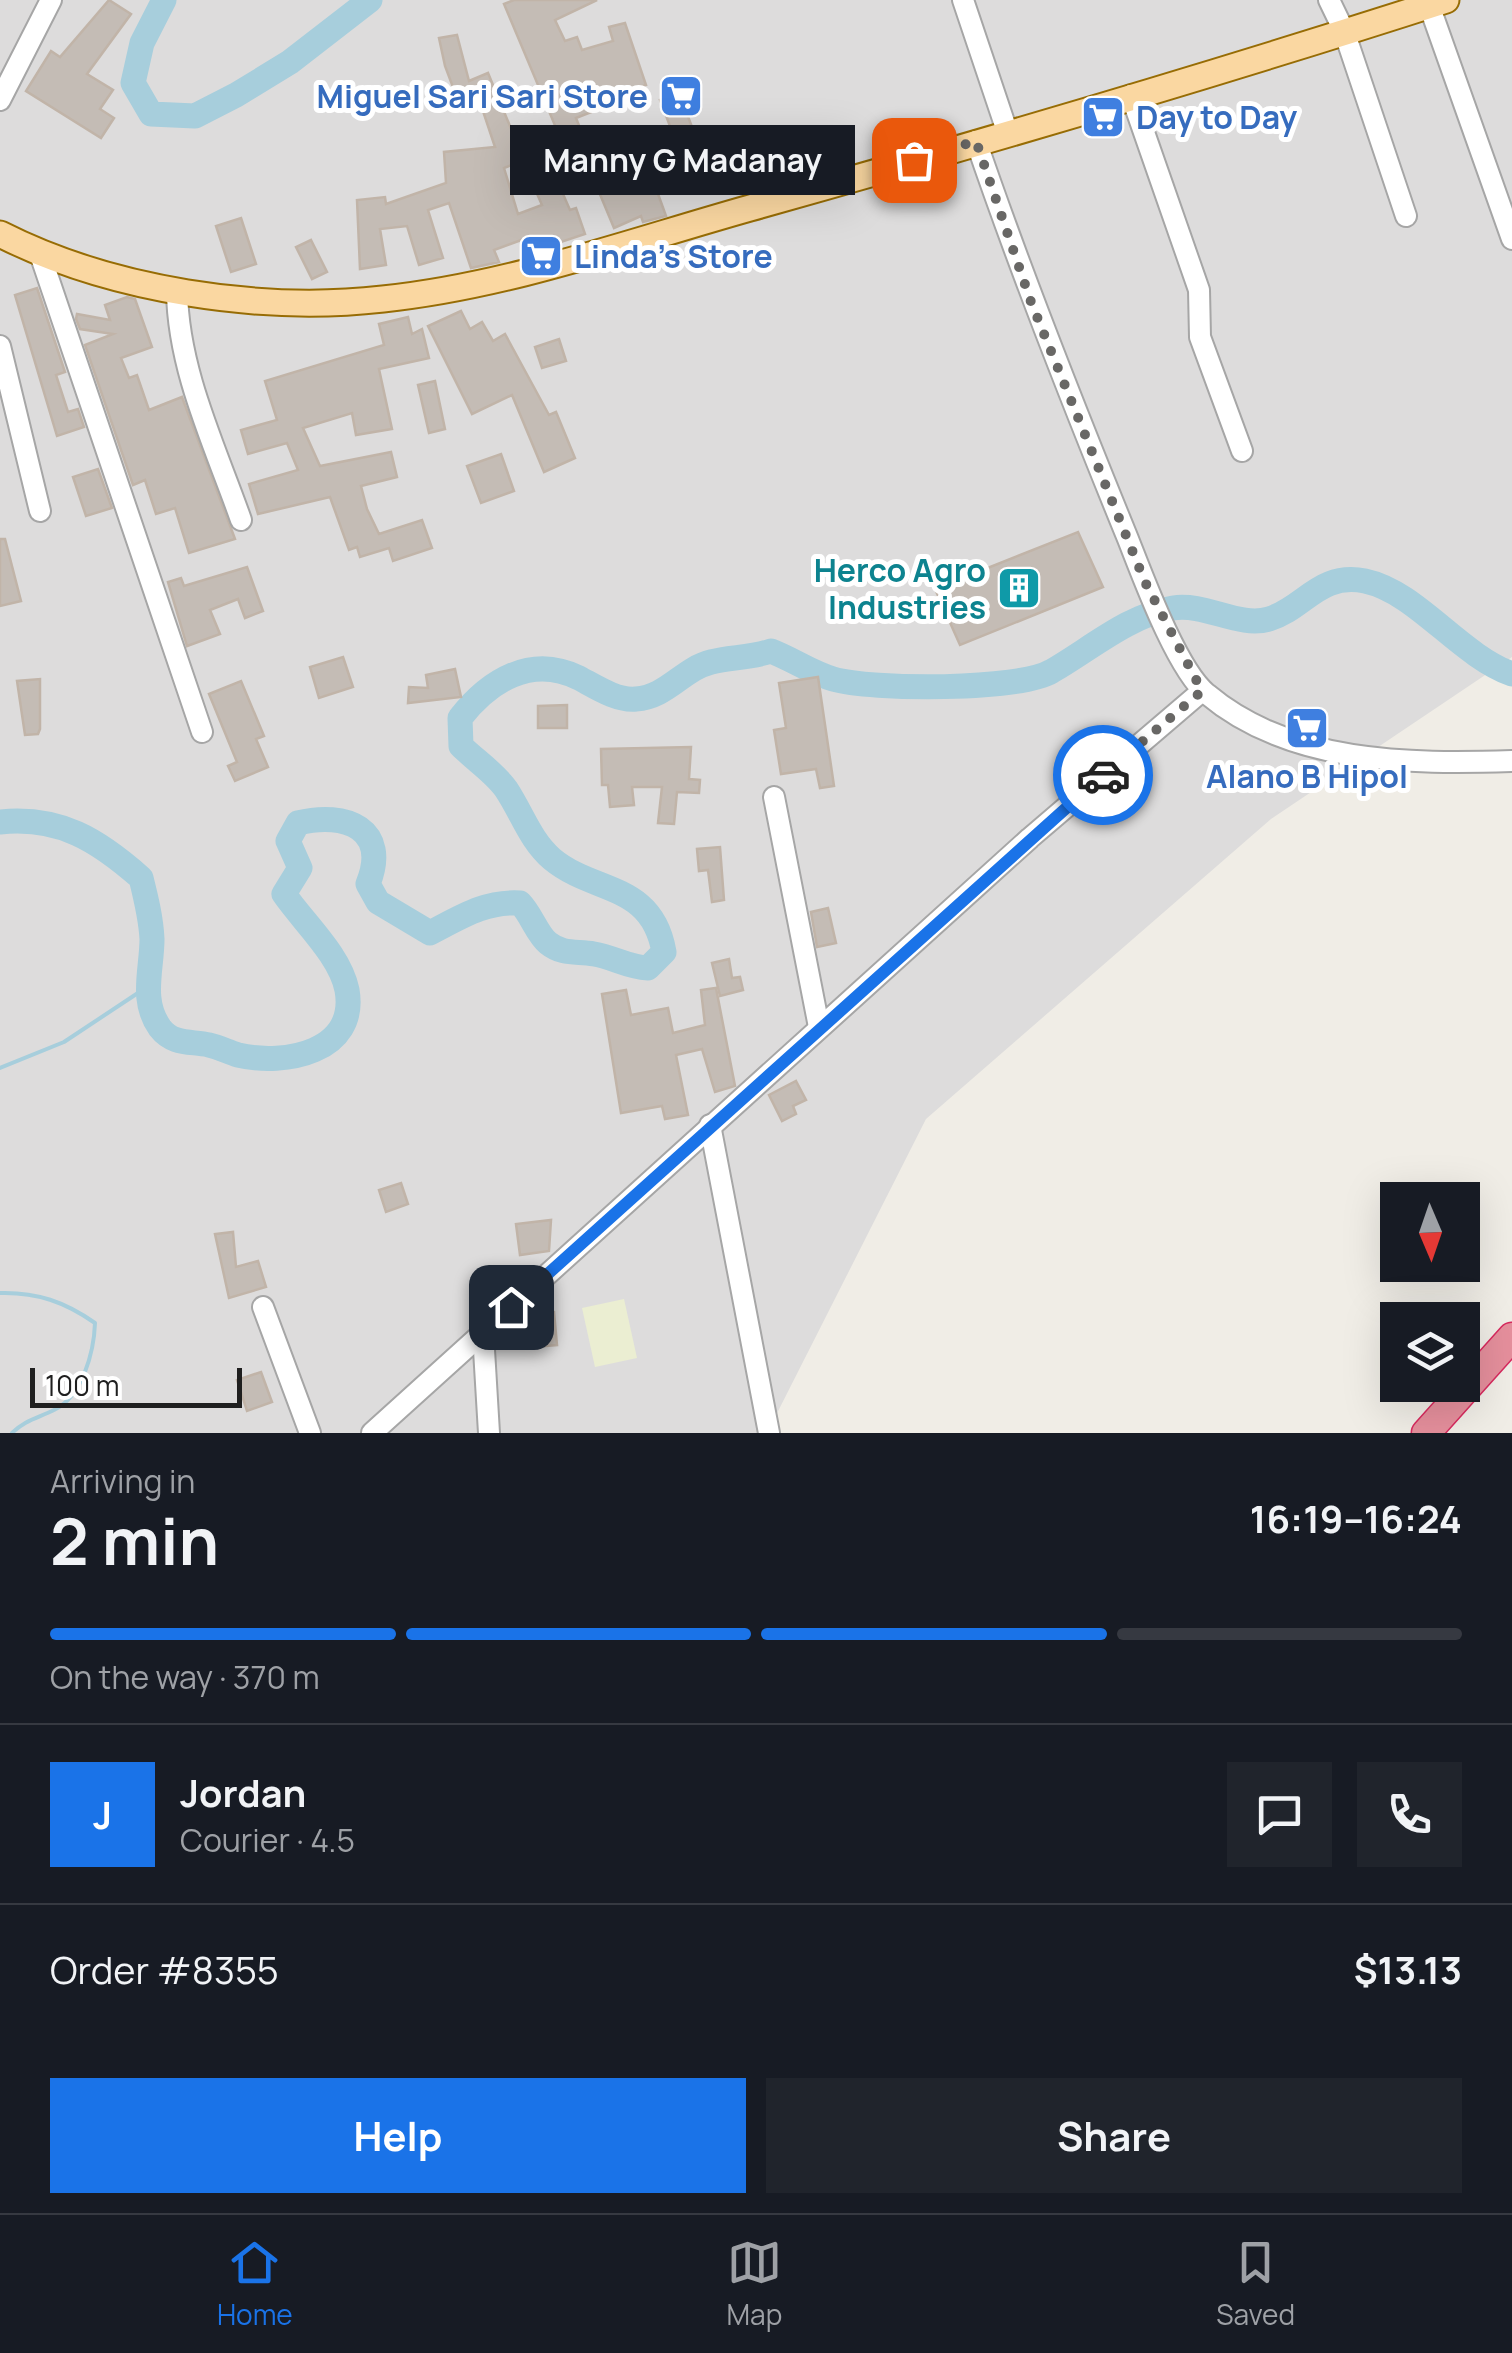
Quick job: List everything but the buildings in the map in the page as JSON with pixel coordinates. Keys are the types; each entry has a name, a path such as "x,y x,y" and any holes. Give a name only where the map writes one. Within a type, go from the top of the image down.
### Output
{"highway":[{"path":"1426,1433 1512,1337"}],"main road":[{"path":"0,234 40,254 177,291 307,301 381,300 544,268 1437,3"}],"street":[{"path":"0,100 50,0"},
{"path":"963,0 1007,132"},
{"path":"1328,0 1344,31 1406,216"},
{"path":"1437,3 1512,239"},
{"path":"1131,95 1199,290 1200,337 1242,451"},
{"path":"976,141 1031,302 1145,582 1174,644 1202,691 1259,726 1324,749 1397,760 1512,762"},
{"path":"40,254 202,732"},
{"path":"177,291 177,322 190,376 241,520"},
{"path":"0,346 40,511"},
{"path":"372,1433 819,1027 1202,691"},
{"path":"774,796 819,1027"},
{"path":"710,1125 769,1433"},
{"path":"264,1306 310,1433"},
{"path":"483,1333 489,1433"}],"shaded area":[{"path":"0,0 1512,0 1512,657 1271,819 926,1119 767,1433 0,1433"}],"green space":[{"path":"624,1299 637,1358 595,1367 582,1308"}],"waterway":[{"path":"164,0 142,43 133,83 151,114 195,116 290,62 370,0"},
{"path":"0,822 60,827 109,852 141,878 151,931 150,1007 165,1033 176,1040 238,1055 276,1058 296,1056 330,1041 341,1028 347,1011 347,990 337,964 284,894 300,868 288,841 298,823 332,820 359,828 373,850 368,884 378,902 430,933 484,907 520,903 544,939 559,949 648,968 664,952 657,929 634,901 568,870 544,852 501,783 461,746 460,718 471,705 498,683 528,670 561,671 629,699 657,693 718,660 771,651 825,676 852,683 944,687 1009,682 1052,671 1125,625 1157,612 1185,607 1258,621 1282,614 1324,586 1349,580 1384,587 1474,653 1512,674"},
{"path":"0,1068 64,1042 147,987"},
{"path":"0,1293 50,1300 95,1323 89,1359 73,1394 54,1410 12,1433"}],"way so far":[{"path":"914,160 976,141 1031,302 1145,582 1174,644 1202,691 1103,775"}],"place":[{"name":"Miguel Sari Sari Store","path":"681,96"},
{"name":"Day to Day","path":"1103,117"},
{"name":"Manny G Madanay","path":"914,160"},
{"name":"Linda's Store","path":"541,256"},
{"name":"Herco Agro Industries","path":"1019,588"},
{"name":"Alano B Hipol","path":"1307,728"}],"route":[{"path":"511,1307 1103,775"}]}
